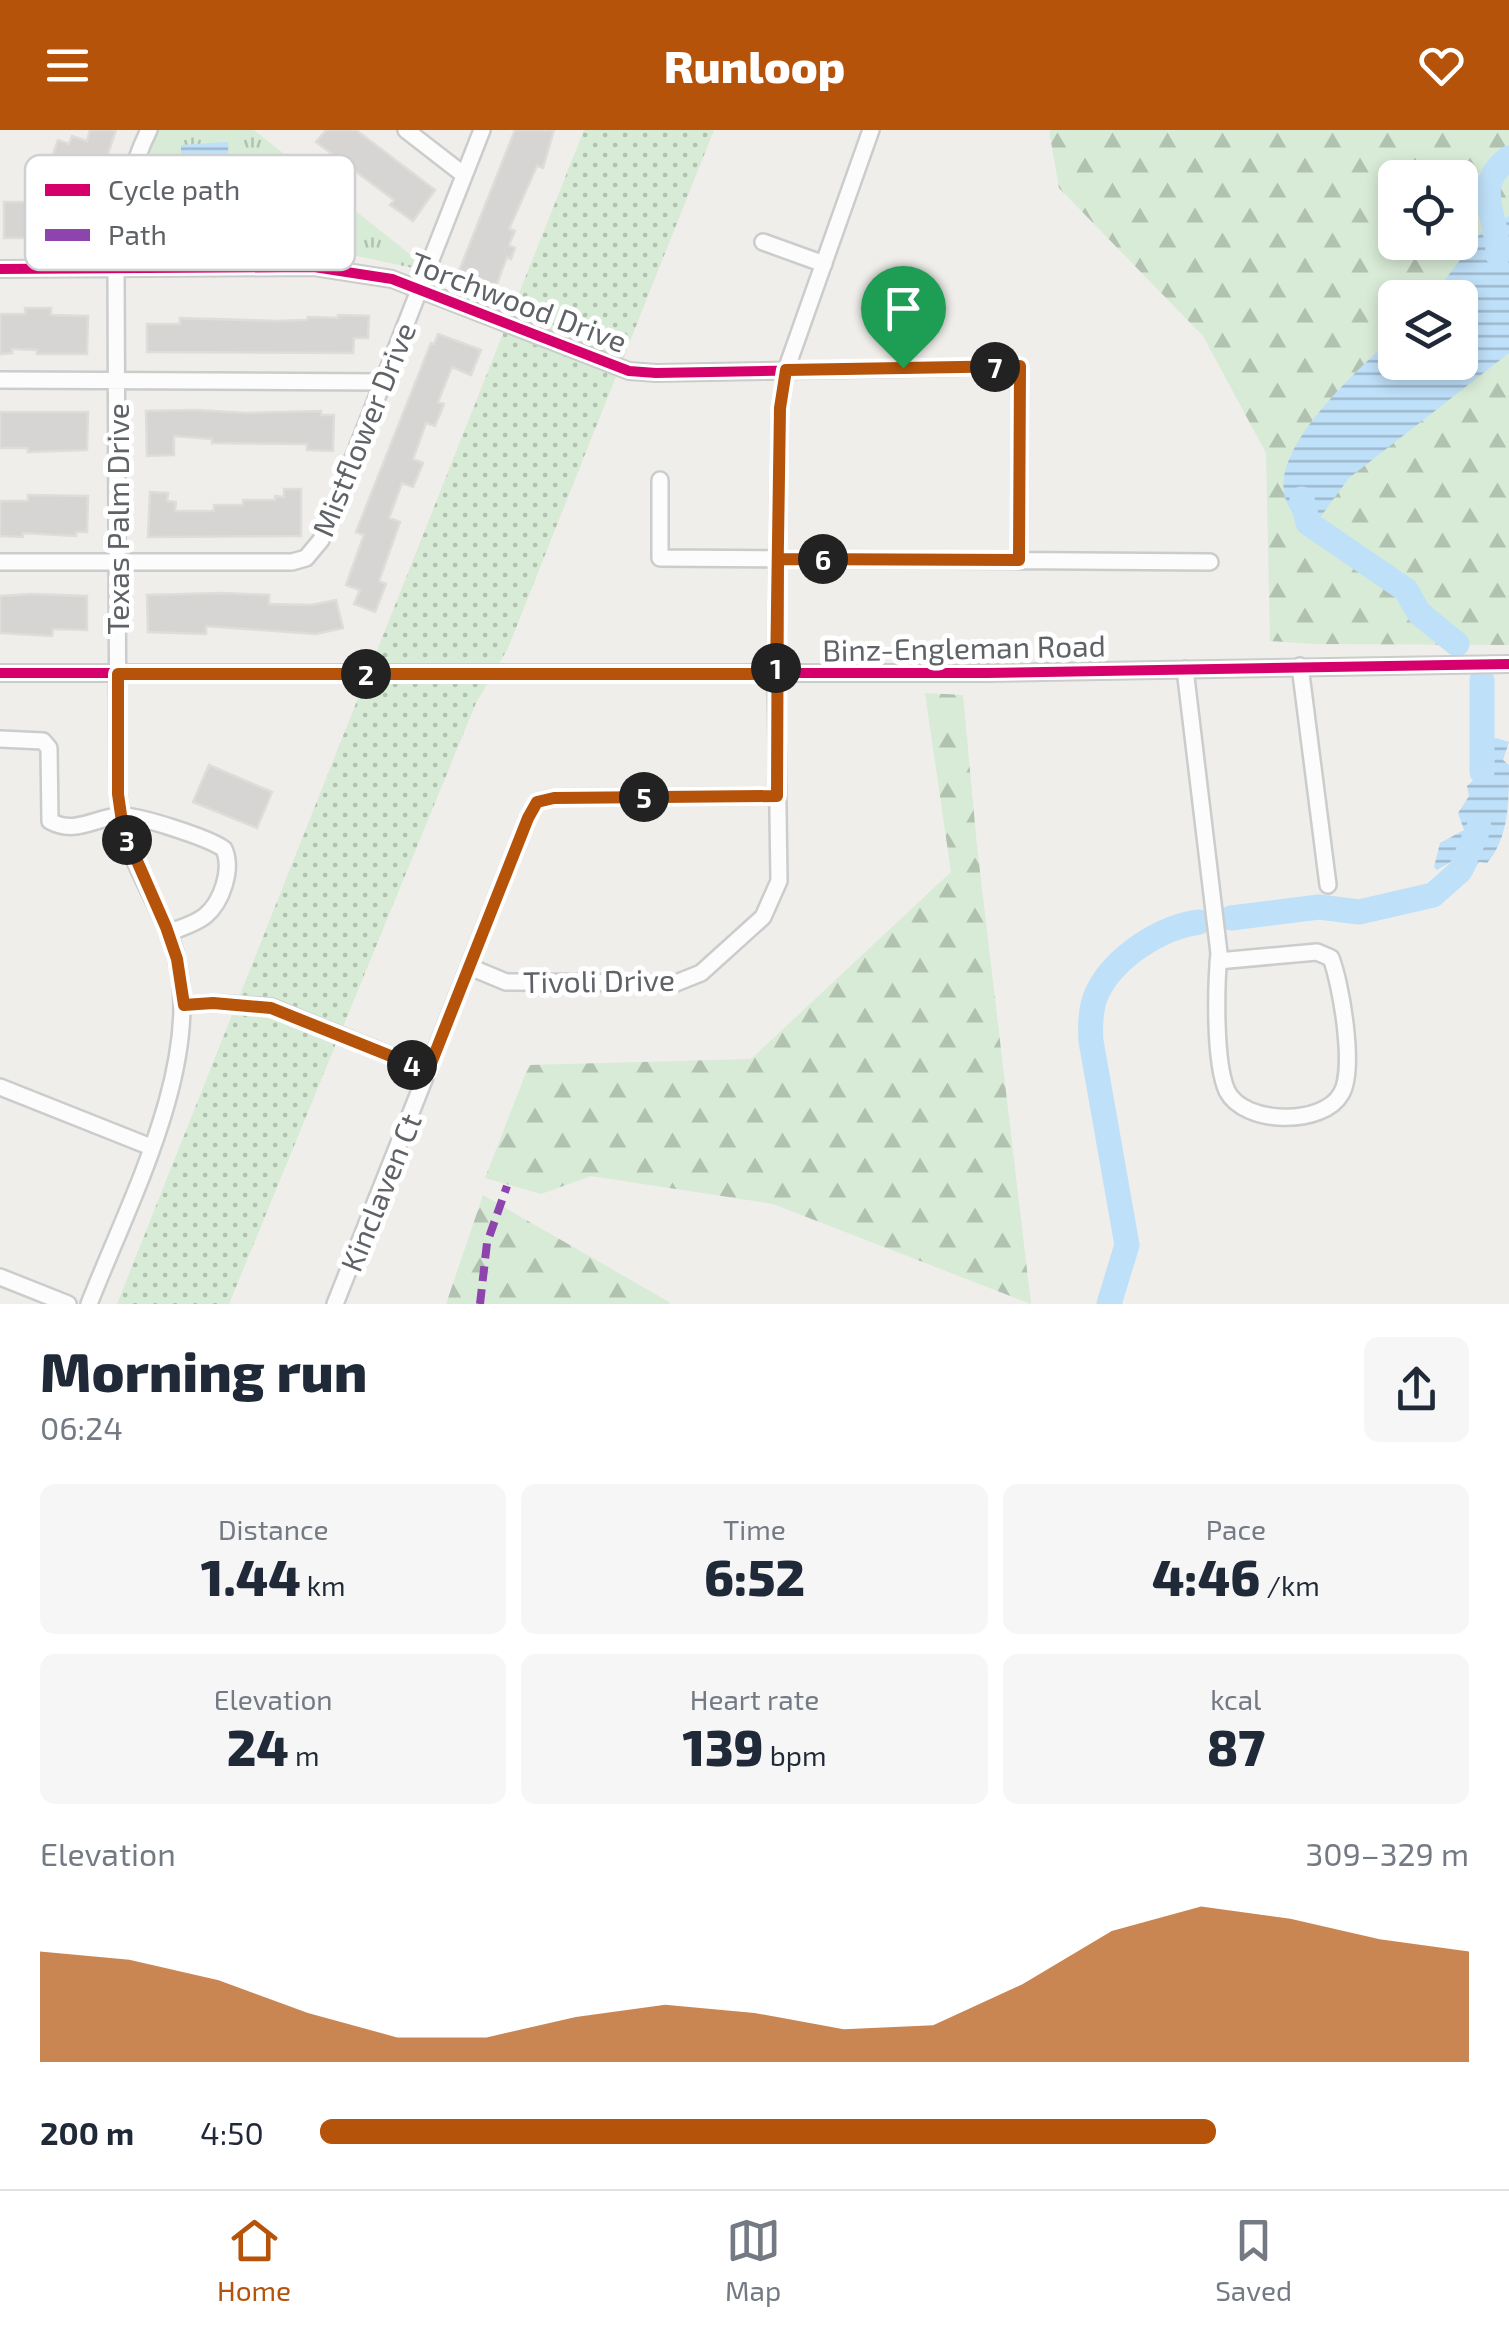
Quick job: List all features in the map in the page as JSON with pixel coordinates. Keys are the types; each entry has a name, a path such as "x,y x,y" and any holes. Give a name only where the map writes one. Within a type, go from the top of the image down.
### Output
{"street":[{"name":"Texas Palm Drive","path":"140,155 149,130"},
{"path":"406,130 464,176"},
{"name":"Mistflower Drive","path":"117,562 292,562 306,558 321,540 482,130"},
{"name":"Tivoli Drive","path":"470,967 506,982 676,983 702,973 763,916 778,881 780,408 786,370 871,130"},
{"path":"763,242 824,264"},
{"name":"Torchwood Drive","path":"0,269 25,269"},
{"name":"Texas Palm Drive","path":"89,1304 166,1109 182,1040 184,1005 177,959 137,865 118,794 116,270"},
{"name":"Torchwood Drive","path":"341,270 420,288 629,370 1020,366 1019,560"},
{"path":"0,380 383,382"},
{"path":"660,480 660,558 1210,562"},
{"path":"0,562 117,562"},
{"name":"Binz-Engleman Road","path":"0,673 776,674 1509,664"},
{"path":"1300,666 1328,884"},
{"path":"1184,669 1218,961 1222,1076 1229,1094 1248,1112 1266,1116 1304,1114 1332,1106 1346,1085 1347,1054 1330,958 1316,952 1218,961"},
{"path":"0,739 43,742 48,748 50,821 77,827 122,815 216,844 228,856 219,900 207,915 168,933"},
{"name":"Kinclaven Ct","path":"335,1304 537,802 554,798 777,796"},
{"path":"184,1005 271,1008 428,1071"},
{"path":"0,1087 151,1147"},
{"path":"0,1277 68,1304"}],"green space":[{"path":"159,130 254,130 285,155 149,155"},
{"path":"584,130 714,130 508,648 476,703 229,1304 117,1304"},
{"path":"1049,130 1509,130 1509,645 1270,641 1266,453 1203,336 1059,188"},
{"path":"355,210 421,263 413,268 355,256"},
{"path":"925,693 963,695 1031,1304 773,1204 591,1176 541,1194 485,1178 529,1065 751,1059 951,872"},
{"path":"483,1195 669,1302 669,1304 446,1304"}],"water":[{"path":"228,142 228,155 181,155 181,145"},
{"path":"1509,216 1509,353 1478,377 1478,280 1445,280 1460,260 1478,260 1478,236"},
{"path":"1378,351 1378,380 1474,380 1349,478 1313,527 1290,508 1283,484 1291,456 1307,428"},
{"path":"1496,738 1509,742 1503,760 1509,765 1504,831 1487,863 1479,862 1456,888 1472,865 1466,853 1437,870 1434,867 1440,843 1464,830 1458,813 1469,796 1467,786 1480,774 1479,742"}],"building":[{"path":"90,130 116,130 107,155 53,155 58,140 69,144 72,136 87,141"},
{"path":"326,130 356,130 435,190 413,221 390,205 394,200 355,171 355,155 333,155 316,142"},
{"path":"515,130 554,130 543,168 537,166 509,229 515,231 509,245 515,248 511,259 507,257 496,286 459,271"},
{"path":"4,202 25,202 25,238 4,238"},
{"path":"25,308 51,308 51,315 88,316 87,354 37,354 37,350 12,349 12,353 0,354 0,314 25,314"},
{"path":"369,316 368,338 354,338 353,353 147,352 147,324 180,324 180,318 276,321"},
{"path":"438,334 481,350 471,375 452,367 438,402 444,404 435,426 426,423 413,459 423,463 413,487 402,483 389,518 400,522 379,581 386,584 375,612 354,604 360,590 346,585 364,535 356,532 431,343"},
{"path":"146,411 321,411 321,415 334,415 333,451 307,450 307,444 212,443 212,439 174,436 174,455 147,456"},
{"path":"0,412 88,412 87,450 28,452 28,448 0,448"},
{"path":"284,489 301,489 301,536 148,537 150,492 168,493 167,501 176,502 175,511 214,511 214,505 275,500 275,496 284,497"},
{"path":"28,495 88,496 87,532 76,532 76,536 0,536 0,501 28,501"},
{"path":"147,595 269,595 269,604 312,605 336,600 343,628 316,634 206,626 206,634 148,632"},
{"path":"0,596 87,596 87,630 53,629 52,636 0,633"},
{"path":"209,765 272,792 257,828 193,802"}],"waterway":[{"path":"1498,255 1488,191 1497,169 1509,158"},
{"path":"1302,499 1308,523 1406,590 1419,613 1457,644"},
{"path":"1482,680 1482,772"},
{"path":"1231,918 1319,907 1359,912 1433,895 1460,871 1479,827"},
{"path":"1109,1304 1127,1245 1091,1041 1093,1005 1105,980 1127,956 1169,930 1199,922"}],"marked path":[{"path":"480,1304 487,1243 507,1186"}],"cycle path":[{"path":"0,269 25,269"},
{"path":"334,270 392,279 629,371 1020,366 1019,561"},
{"path":"0,673 987,673 1509,664"}],"route":[{"path":"1020,366 1019,560 778,559 777,796 554,798 537,802 428,1071 271,1008 184,1005 177,959 166,927 123,829 118,794 118,674 776,674 780,408 786,370 903,368 1020,366"}]}
